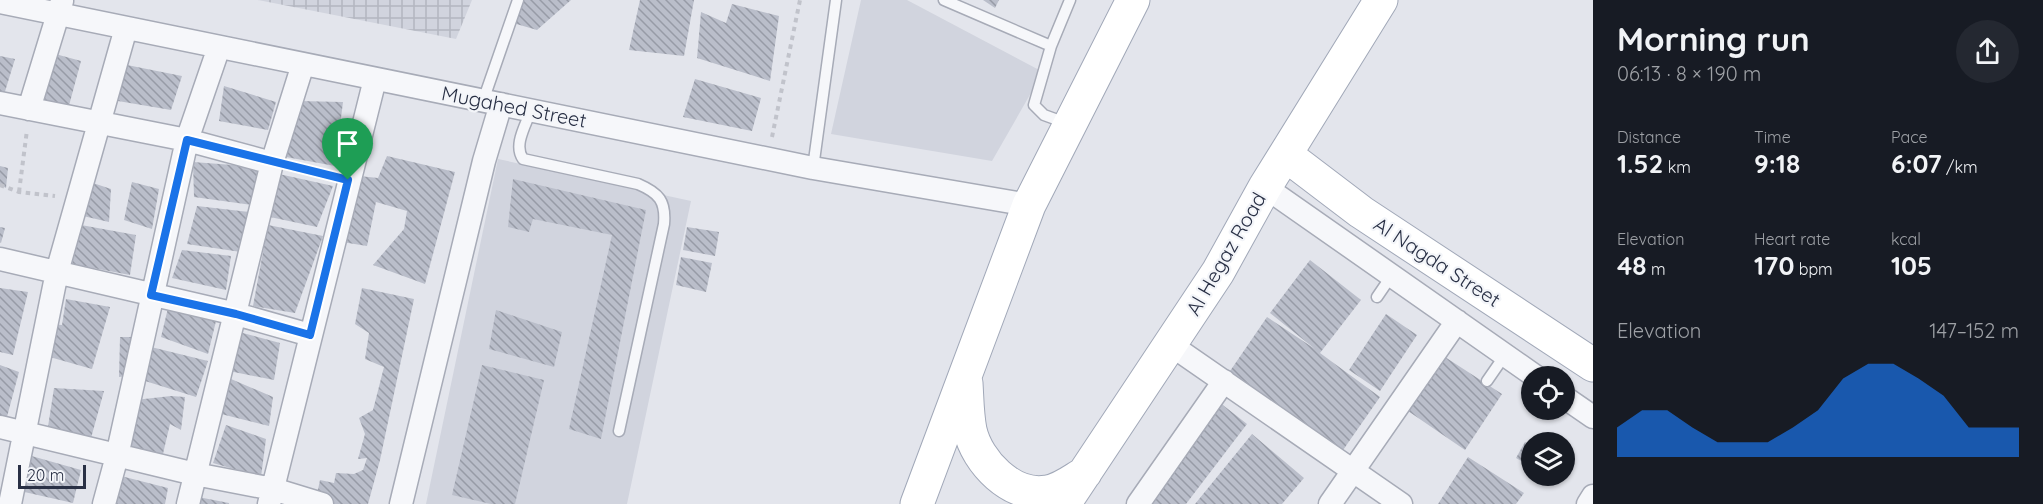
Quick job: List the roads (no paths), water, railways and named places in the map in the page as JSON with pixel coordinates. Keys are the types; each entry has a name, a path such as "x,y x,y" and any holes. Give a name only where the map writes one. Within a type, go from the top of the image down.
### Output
{"main road":[{"path":"917,504 1029,205 1133,0"},
{"name":"Al Hegaz Road","path":"1064,504 1218,272 1265,187 1381,0"},
{"name":"Al Nagda Street","path":"1286,154 1351,206 1593,365"},
{"path":"966,369 970,431 976,448 999,476 1032,492 1046,492 1059,489 1088,471"}],"street":[{"name":"Mugahed Street","path":"0,2 60,7 126,28 375,79 813,168 1029,205"},
{"path":"29,109 60,7"},
{"path":"10,504 57,272 102,123 126,28"},
{"path":"104,504 117,456 187,140 219,47"},
{"path":"188,504 272,163 303,64"},
{"path":"271,497 348,180 375,79"},
{"path":"401,504 481,172 492,102"},
{"path":"0,103 187,140 272,163"},
{"path":"1265,187 1521,366"},
{"path":"0,259 236,314 310,335"},
{"path":"1330,504 1457,321"},
{"path":"1171,345 1401,504"},
{"path":"1138,504 1224,381"},
{"path":"1575,405 1593,417"},
{"path":"0,428 195,474 271,497 322,504"},
{"path":"1587,504 1593,496"}],"lane":[{"path":"492,102 518,0"},
{"path":"813,168 836,0"},
{"path":"944,0 1051,46"},
{"path":"1069,124 1044,116 1034,105 1051,46 1070,0"},
{"path":"531,110 519,144 519,154 523,159 638,184 654,191 665,208 664,224 619,430"},
{"path":"1377,297 1392,275"},
{"path":"1487,381 1505,355"}]}
